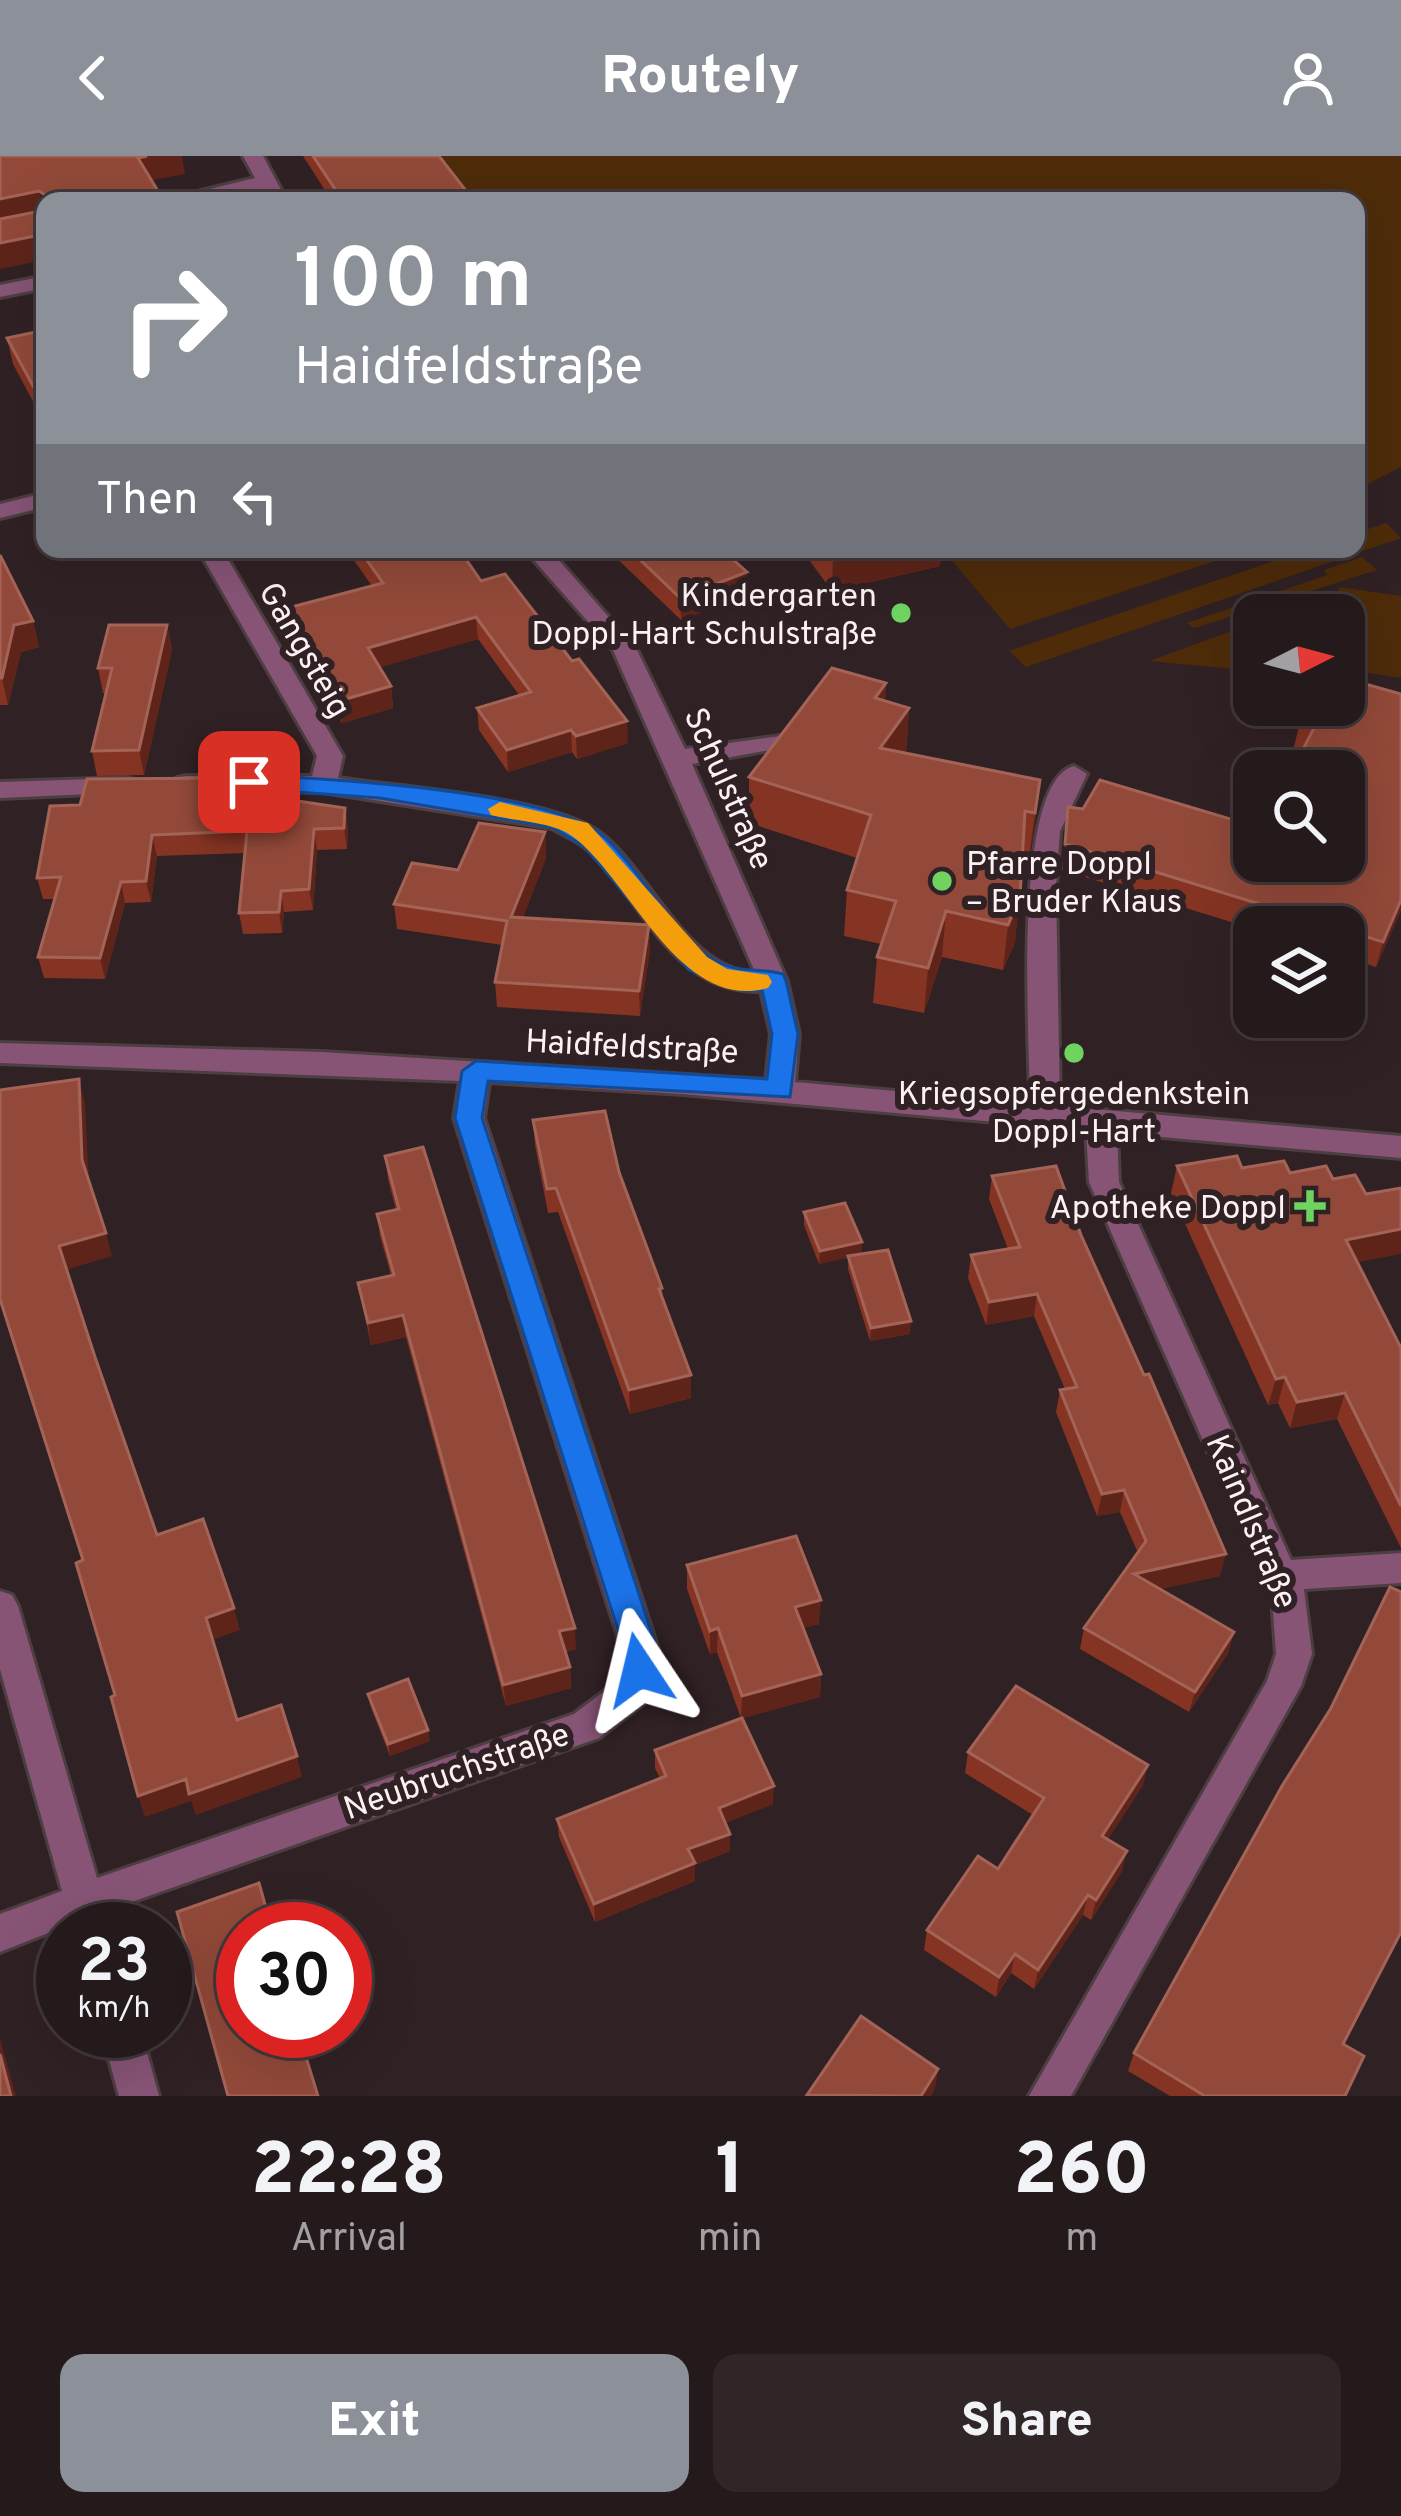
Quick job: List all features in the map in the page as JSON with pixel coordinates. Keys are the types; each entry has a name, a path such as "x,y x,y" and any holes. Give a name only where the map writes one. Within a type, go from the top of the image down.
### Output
{"street":[{"path":"253,156 272,191"},
{"path":"0,291 36,284"},
{"path":"0,511 36,502"},
{"name":"Gangsteig","path":"215,558 330,756 323,784"},
{"name":"Schulstraße","path":"544,558 624,648 677,759 773,981 785,1034 780,1090"},
{"path":"677,759 772,742"},
{"path":"1046,1116 1042,887 1047,831 1074,774"},
{"path":"0,790 323,784 526,813 579,828 698,964 743,982 773,981"},
{"name":"Haidfeldstraße","path":"0,1053 476,1071 780,1090 1401,1147"},
{"name":"Neubruchstraße","path":"122,1902 586,1726 632,1692 641,1652 469,1118 476,1071"},
{"name":"Kaindlstraße","path":"1049,2096 1283,1686 1294,1654 1295,1621 1280,1576 1104,1182 1101,1121"},
{"path":"1280,1576 1401,1568"},
{"path":"0,1606 84,1902"},
{"name":"Neubruchstraße","path":"0,1933 36,1926"},
{"path":"129,2058 140,2096"}],"shaded area":[{"path":"437,156 1401,156 1401,467 1365,485 1365,192 467,192"},
{"path":"1386,523 1401,538 1365,550 1365,530"},
{"path":"950,558 1224,558 1010,629"},
{"path":"1283,558 1343,558 1233,594 1026,667 1009,651"},
{"path":"1359,558 1377,570 1301,594 1272,594 1327,575 1324,570"},
{"path":"1339,587 1401,596 1401,678 1365,672 1365,594 1338,594"},
{"path":"1233,607 1233,616 1194,628 1187,623"},
{"path":"1233,631 1233,669 1149,661"}],"building":[{"path":"0,156 147,156 138,158 159,192 39,191 0,199"},
{"path":"313,156 439,156 467,192 337,192"},
{"path":"36,212 36,236 0,243 0,219"},
{"path":"36,332 36,391 7,338"},
{"path":"0,555 33,621 14,625 2,678 0,678"},
{"path":"365,558 465,558 481,581 505,574 572,661 579,659 627,721 576,736 571,730 507,750 477,708 531,692 476,617 368,648 391,686 339,701 284,609 383,583"},
{"path":"638,558 731,558 747,572 680,598"},
{"path":"109,625 167,625 139,750 92,751 112,668 98,668"},
{"path":"832,668 886,683 875,698 909,708 880,748 1040,780 1035,813 1025,811 1020,897 1008,925 946,911 928,968 877,957 896,901 847,890 871,815 749,777"},
{"path":"1365,684 1401,694 1401,900 1383,942 1365,936 1365,906 1266,906 1065,844 1068,807 1083,809 1100,780 1233,820 1233,882 1365,882 1365,750 1303,750 1315,726 1365,726"},
{"path":"227,778 224,795 251,794 345,808 344,828 314,829 309,889 281,891 279,912 239,913 247,831 152,835 146,881 121,882 100,958 38,957 61,877 37,878 50,806 80,805 87,779"},
{"path":"479,823 545,832 511,917 649,925 639,991 495,982 507,921 394,904 412,863 458,870"},
{"path":"79,1079 82,1160 106,1233 59,1246 157,1535 203,1519 234,1608 206,1618 237,1720 281,1705 297,1756 189,1794 186,1779 138,1796 111,1697 115,1695 76,1563 83,1560 0,1299 0,1090"},
{"path":"605,1111 619,1172 691,1375 629,1390 556,1188 547,1189 533,1120"},
{"path":"423,1147 575,1628 559,1631 570,1667 503,1685 403,1315 368,1323 358,1283 394,1275 377,1214 399,1209 385,1156"},
{"path":"1237,1156 1242,1168 1284,1161 1290,1173 1326,1166 1333,1179 1355,1175 1366,1194 1401,1188 1401,1229 1346,1240 1401,1348 1401,1506 1345,1393 1297,1402 1285,1377 1276,1379 1177,1166"},
{"path":"1056,1166 1081,1235 1144,1375 1149,1374 1226,1554 1134,1574 1234,1632 1195,1692 1084,1628 1146,1541 1124,1490 1102,1494 1060,1390 1077,1387 1037,1294 989,1302 971,1255 1020,1247 992,1176"},
{"path":"845,1203 862,1242 820,1251 804,1212"},
{"path":"888,1250 911,1321 871,1328 848,1256"},
{"path":"796,1536 821,1600 795,1607 821,1674 742,1696 718,1628 710,1631 687,1565"},
{"path":"1390,1587 1401,1592 1401,1932 1343,2044 1364,2056 1345,2096 1205,2096 1134,2053 1282,1786 1331,1708"},
{"path":"408,1679 428,1730 388,1744 368,1694"},
{"path":"1016,1686 1148,1765 1102,1836 1127,1851 1096,1900 1088,1895 1038,1970 1015,1954 999,1977 927,1930 978,1856 998,1869 1044,1798 968,1752"},
{"path":"742,1718 774,1786 719,1808 730,1834 688,1849 695,1863 594,1904 557,1819 666,1776 655,1750"},
{"path":"259,1883 264,1902 216,1902 216,2053 192,1966 192,1907"},
{"path":"861,2016 938,2069 921,2096 807,2095"},
{"path":"0,2054 11,2096 0,2096"},
{"path":"217,2058 306,2058 318,2096 228,2096"}],"slow traffic":[{"path":"500,809 579,828 698,964 721,977 759,982"}],"place":[{"name":"Kindergarten Doppl-Hart Schulstraße","path":"901,613"},
{"name":"Pfarre Doppl – Bruder Klaus","path":"942,881"},
{"name":"Kriegsopfergedenkstein Doppl-Hart","path":"1074,1053"},
{"name":"Apotheke Doppl","path":"1310,1206"}],"route":[{"path":"249,782 380,790 559,820 594,841 698,964 743,982 773,981 785,1034 780,1090 476,1071 469,1118 641,1652 639,1670"}]}
